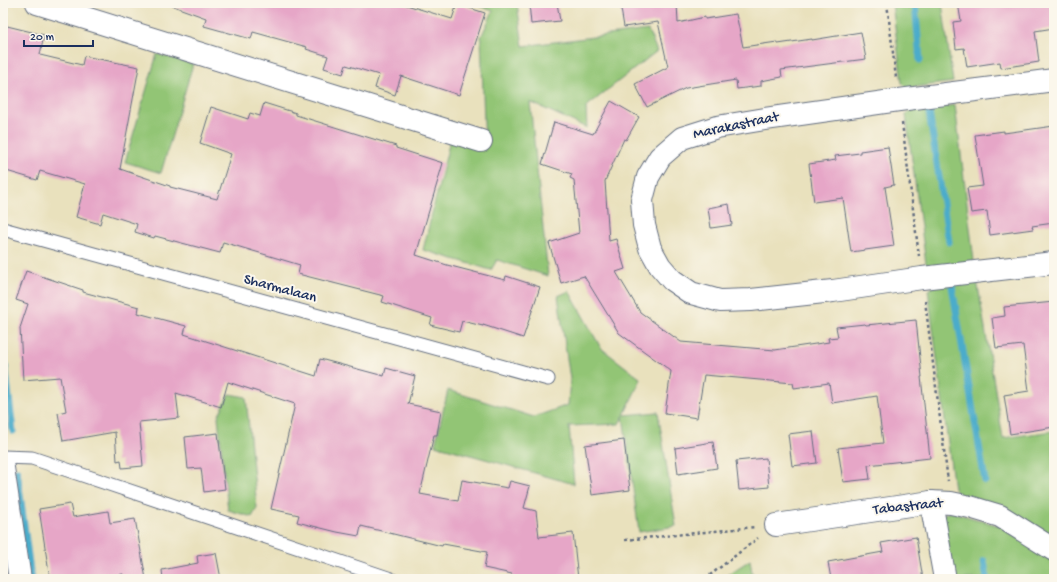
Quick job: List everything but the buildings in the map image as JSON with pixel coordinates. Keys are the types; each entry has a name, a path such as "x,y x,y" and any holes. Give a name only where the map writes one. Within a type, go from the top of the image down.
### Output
{"street":[{"path":"37,3 481,141"},
{"name":"Marakastraat","path":"1054,80 899,100 717,127 682,138 660,157 648,177 642,200 644,225 650,248 660,266 672,280 691,293 720,301 751,300 818,293 922,278 1054,263"},
{"path":"3,468 20,579"},
{"path":"941,503 945,579"},
{"name":"Tabastraat","path":"776,524 941,503 970,507 1000,516 1054,550"}],"lane":[{"name":"Sharmalaan","path":"3,229 548,380"},
{"path":"3,457 32,458 391,579"}],"path":[{"path":"886,3 922,278 941,503"},
{"path":"625,540 776,524"},
{"path":"705,579 776,524"}],"green space":[{"path":"470,3 517,3 523,46 648,30 657,51 586,107 587,128 530,102 548,276 497,260 491,270 423,250 450,140 485,150 481,37 493,11"},
{"path":"892,3 942,3 953,82 907,88 902,83"},
{"path":"157,54 193,64 161,173 125,162"},
{"path":"955,105 974,261 930,267 926,264 906,115 909,111"},
{"path":"977,280 1003,438 1054,431 1054,541 959,495 954,489 928,290 936,285"},
{"path":"569,291 601,348 641,379 624,415 658,412 676,526 639,532 623,416 619,424 569,426 574,484 435,445 448,390 534,417 568,405 570,379 558,296"},
{"path":"229,394 246,397 257,508 252,517 228,510 218,417"},
{"path":"952,512 1000,526 1054,562 1054,579 952,579 943,514"},
{"path":"750,560 753,579 721,579"}],"waterway":[{"path":"915,3 920,60"},
{"path":"929,112 949,242"},
{"path":"952,286 985,481"},
{"path":"3,348 13,431"},
{"path":"17,471 31,579"},
{"path":"984,561 987,579"}]}
